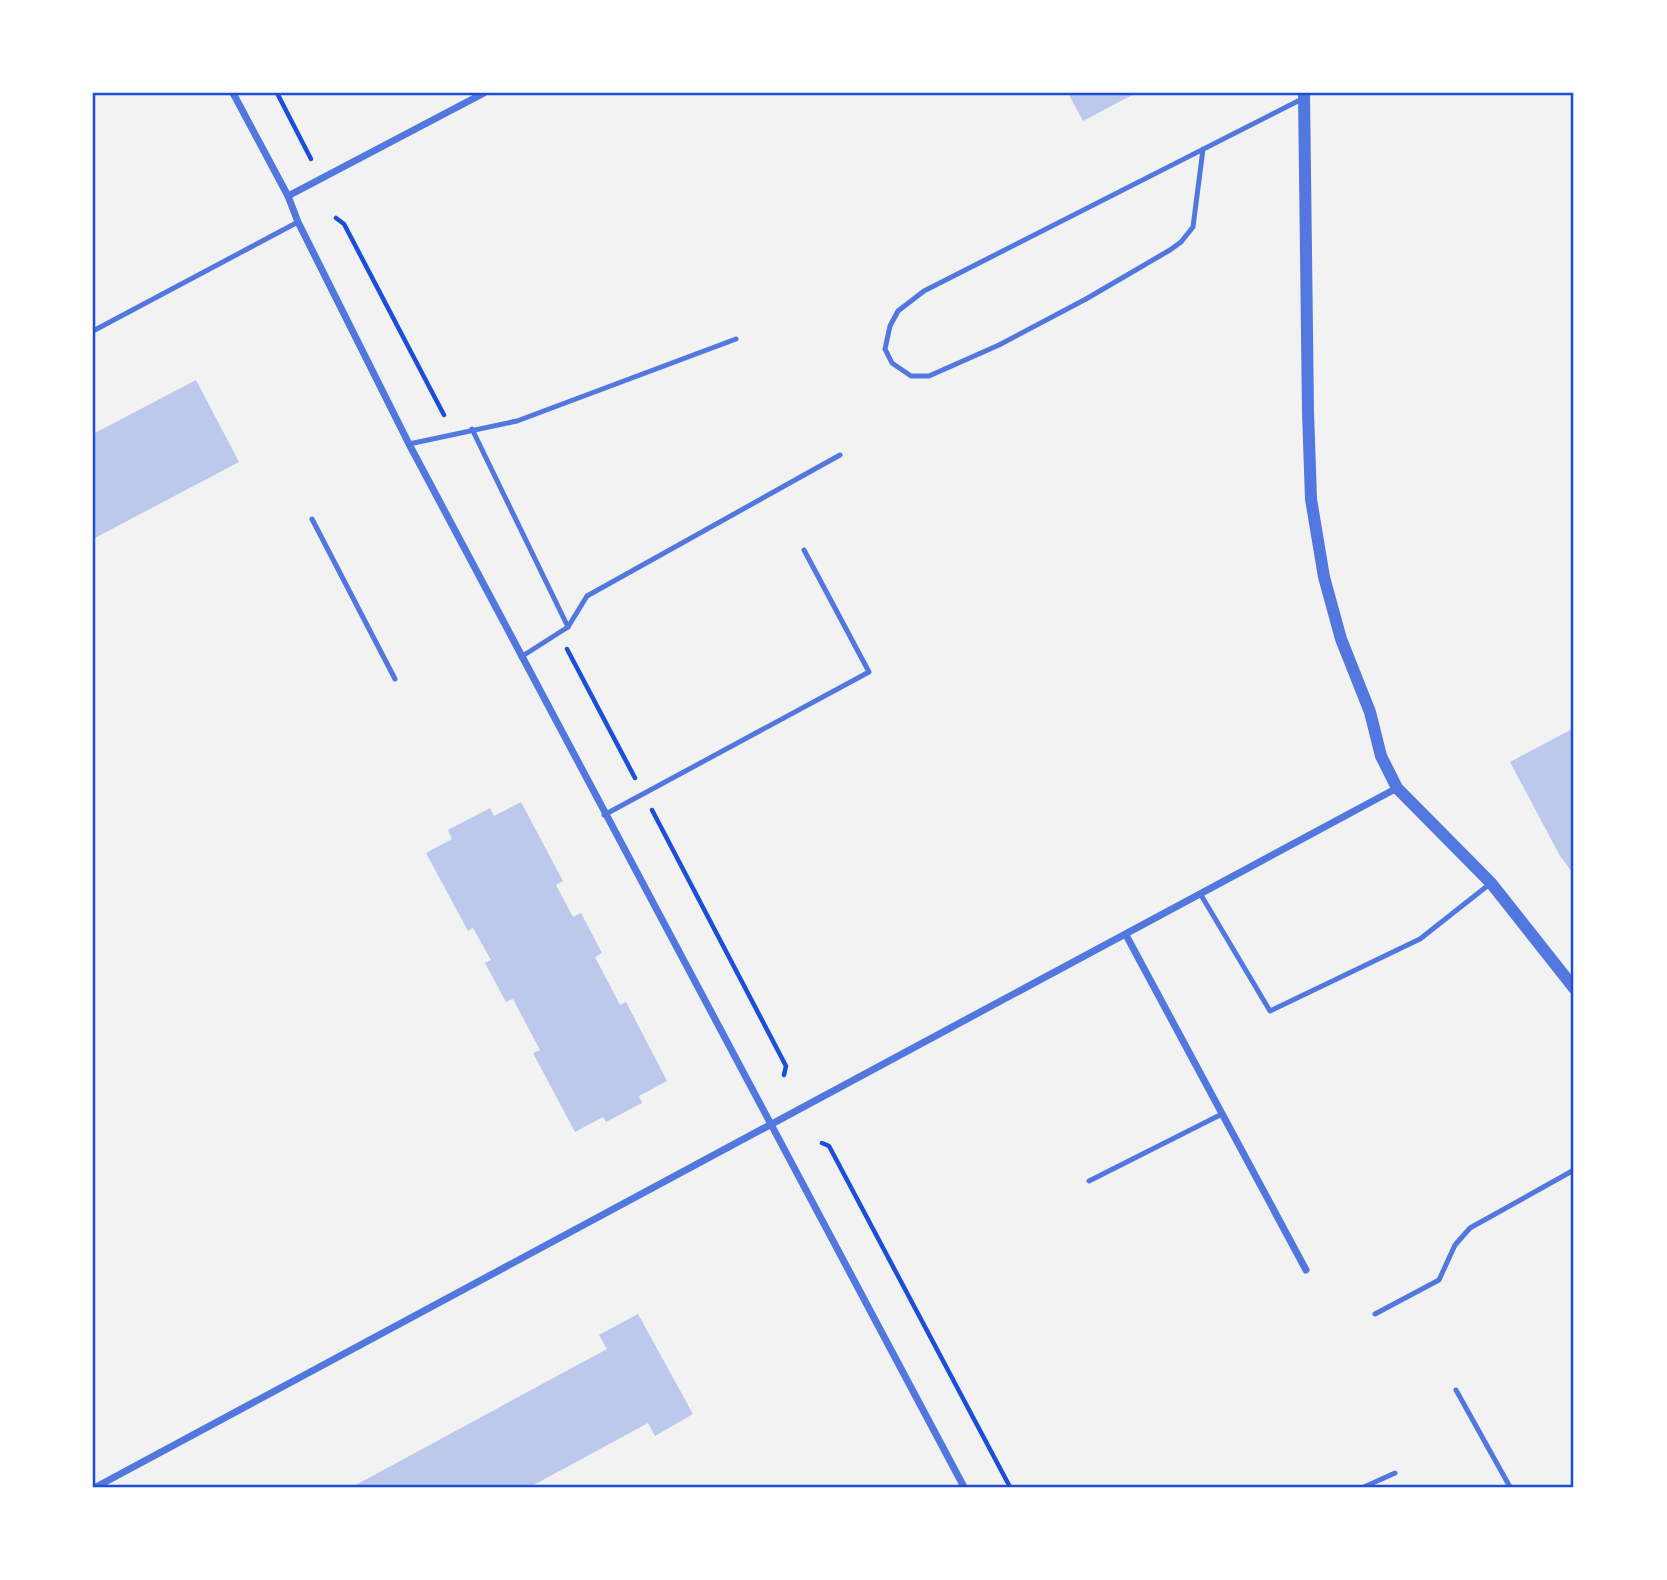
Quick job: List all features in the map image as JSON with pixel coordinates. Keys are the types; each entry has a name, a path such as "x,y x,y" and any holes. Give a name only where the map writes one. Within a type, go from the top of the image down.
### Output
{"street":[{"path":"233,93 288,196 298,222 409,444 604,815 964,1487"},
{"path":"288,196 484,93"},
{"path":"1304,96 1311,499 1324,577 1341,639 1370,712 1381,756 1397,788 1491,883 1574,988"},
{"path":"96,1487 1397,788"},
{"path":"1126,935 1306,1270"}],"lane":[{"path":"1203,149 1193,227 1175,246 1086,299 999,345 929,376 911,376 892,363 885,349 890,327 898,311 924,291 1304,96"},
{"path":"93,331 298,222"},
{"path":"409,444 517,421 736,339"},
{"path":"472,429 568,627"},
{"path":"522,657 568,627 587,596 840,455"},
{"path":"312,519 396,679"},
{"path":"604,815 869,672 804,550"},
{"path":"1201,895 1270,1011 1420,939 1491,883"},
{"path":"1089,1181 1222,1114"},
{"path":"1375,1314 1439,1280 1455,1245 1470,1228 1574,1170"},
{"path":"1456,1390 1510,1487"},
{"path":"1364,1487 1395,1473"}],"path":[{"path":"277,93 311,159"},
{"path":"822,1143 829,1146 1010,1487"}],"building":[{"path":"1068,93 1136,93 1083,121"},
{"path":"196,380 239,462 93,539 93,434"},
{"path":"1574,728 1574,875 1560,856 1510,762"},
{"path":"521,802 563,881 556,885 573,917 581,913 602,953 595,957 620,1005 626,1002 667,1081 639,1096 642,1103 606,1122 603,1117 575,1132 533,1053 540,1050 513,999 506,1002 485,963 491,960 473,928 468,931 426,853 452,839 448,830 490,808 494,816"},
{"path":"638,1314 693,1414 655,1436 648,1423 530,1487 352,1487 607,1349 599,1335"}]}
